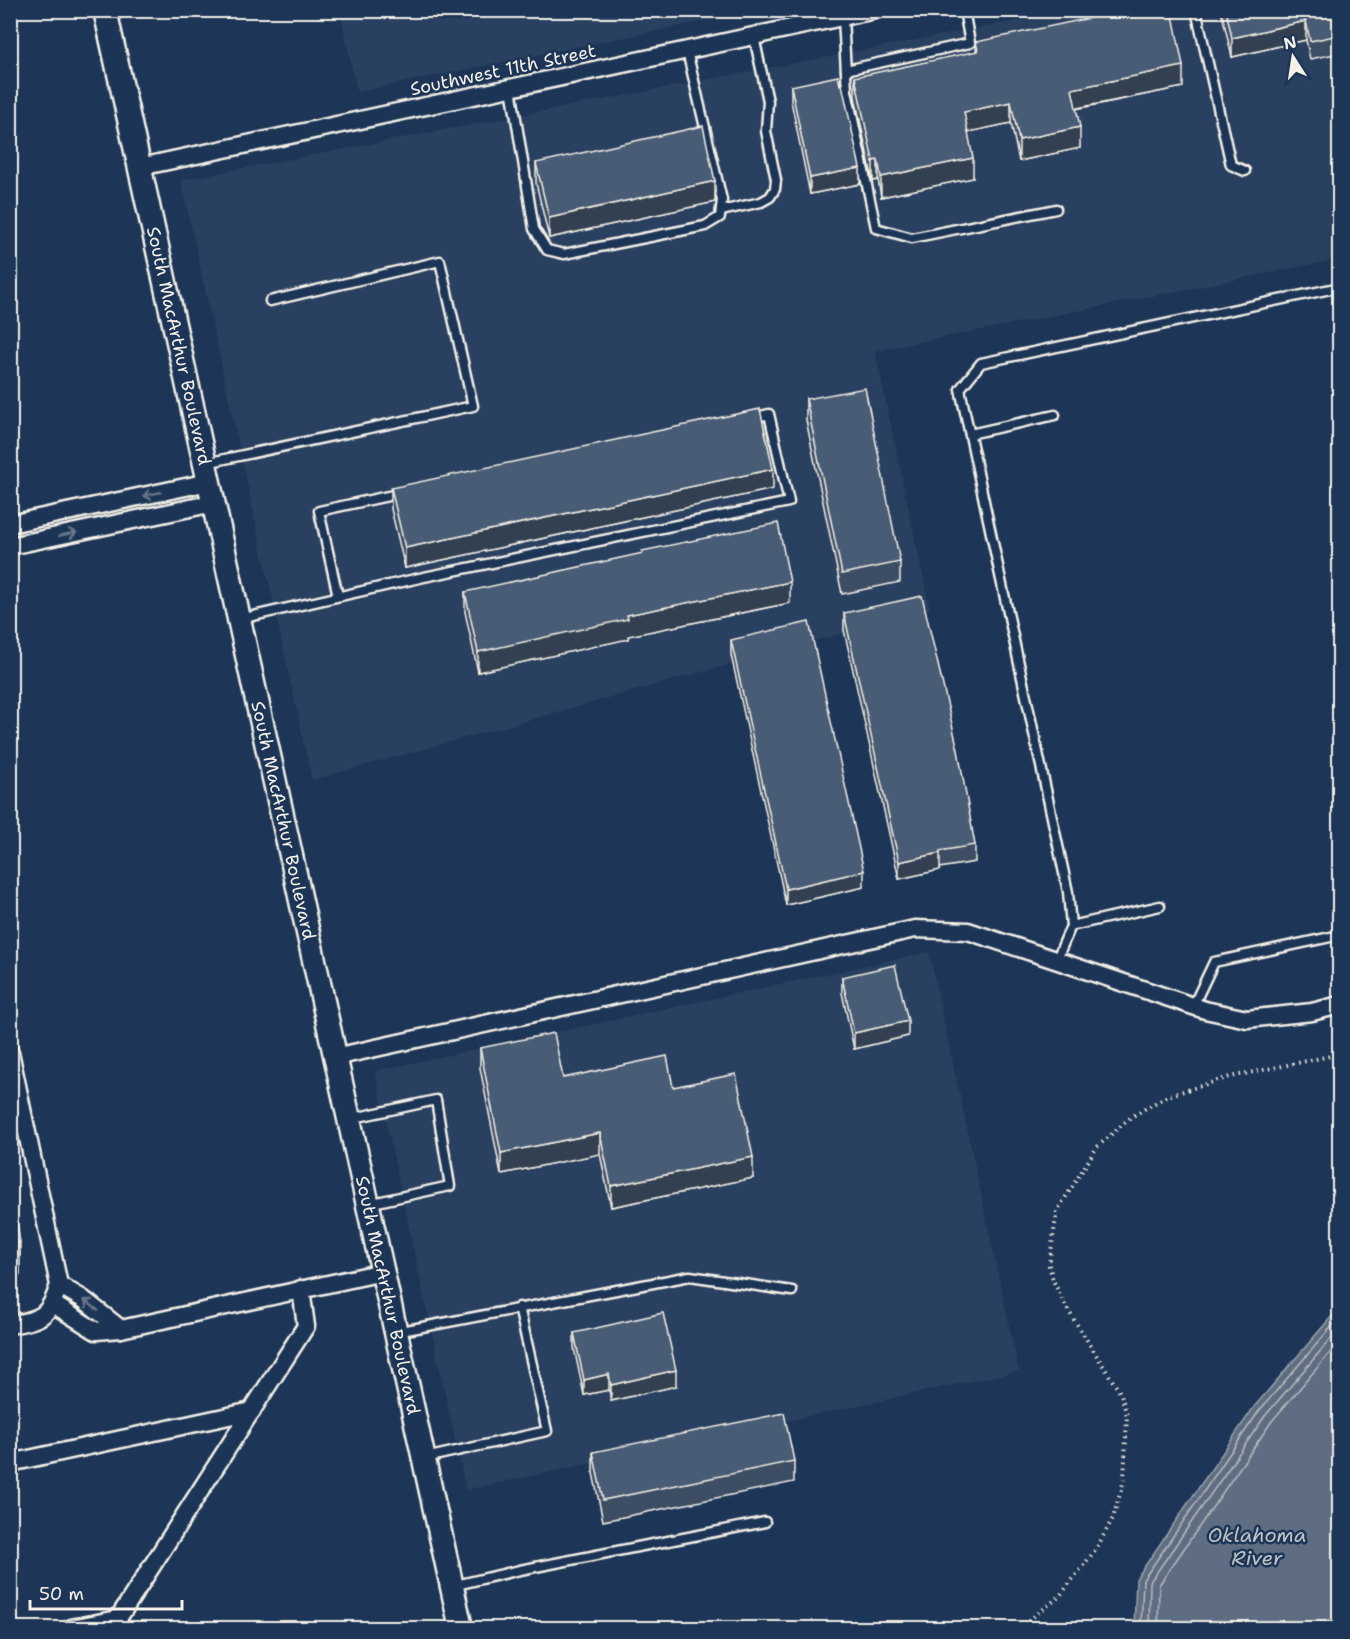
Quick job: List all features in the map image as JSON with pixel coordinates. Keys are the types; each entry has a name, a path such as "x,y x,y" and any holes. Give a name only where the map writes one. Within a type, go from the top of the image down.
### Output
{"main road":[{"name":"South MacArthur Boulevard","path":"105,10 461,1629"}],"street":[{"name":"Southwest 11th Street","path":"140,167 875,10"},
{"path":"10,524 210,483"},
{"path":"10,546 210,483"},
{"path":"335,1058 915,929 968,931 1193,1006 1247,1019 1340,1005"},
{"path":"10,1052 59,1285 53,1304 38,1320 10,1325"},
{"path":"53,1304 96,1331 121,1329 383,1272"},
{"path":"59,1285 83,1299 121,1329"},
{"path":"71,1629 115,1624 306,1326 301,1289"},
{"path":"10,1463 252,1411"}],"lane":[{"path":"846,70 970,43 964,10"},
{"path":"1089,10 1094,10"},
{"path":"1196,10 1232,165 1245,171"},
{"path":"843,17 847,91 876,228 912,238 1056,209"},
{"path":"721,211 760,202 770,197 775,189 776,180 766,132 768,101 754,37"},
{"path":"511,88 534,229 547,250 564,255 705,226 720,217 722,200 687,51"},
{"path":"210,483 473,406 440,261 270,301"},
{"path":"1056,961 1071,926 1068,892 960,388 981,363 1340,288"},
{"path":"239,619 338,596 789,502 769,414 746,419"},
{"path":"970,434 1055,415"},
{"path":"338,596 319,511 411,491"},
{"path":"1071,926 1160,906"},
{"path":"1193,1006 1214,962 1340,934"},
{"path":"349,1119 436,1100 450,1186 368,1204"},
{"path":"396,1332 690,1276 792,1291"},
{"path":"424,1458 547,1431 519,1307"},
{"path":"452,1586 765,1522"}],"path":[{"path":"1019,1629 1059,1597 1096,1550 1113,1518 1124,1480 1127,1416 1121,1394 1066,1307 1053,1280 1049,1265 1057,1211 1097,1147 1131,1117 1167,1096 1230,1077 1340,1054"}],"shaded area":[{"path":"340,10 754,11 357,92"},
{"path":"1069,11 1339,11 1339,259 875,351 930,609 312,780 181,180"},
{"path":"929,952 1019,1371 466,1490 375,1071"}],"water":[{"name":"Oklahoma River","path":"1339,1310 1339,1628 1134,1628 1136,1579 1254,1407"}],"building":[{"path":"1128,10 1172,10 1183,66 1072,89 1080,127 1019,140 1011,102 964,112 973,158 881,177 878,160 873,161 855,77 978,51 976,42"},
{"path":"1226,10 1340,10 1340,35 1310,41 1306,21 1232,38"},
{"path":"838,76 840,85 842,84 860,168 810,178 791,86"},
{"path":"703,126 715,181 549,218 536,163"},
{"path":"865,388 900,562 842,574 806,399"},
{"path":"760,409 773,469 405,548 391,488"},
{"path":"778,523 790,582 627,615 628,619 478,652 465,592 643,553 642,551"},
{"path":"922,596 958,750 975,845 899,862 844,613"},
{"path":"809,622 864,871 786,889 731,640"},
{"path":"895,965 908,1021 854,1033 842,977"},
{"path":"554,1033 563,1078 667,1056 673,1087 736,1074 753,1157 611,1186 600,1133 501,1153 480,1048"},
{"path":"11,1210 13,1217 16,1217 20,1255 10,1257"},
{"path":"663,1313 676,1370 611,1385 609,1374 584,1380 574,1333"},
{"path":"784,1413 794,1461 603,1500 593,1452"}]}
